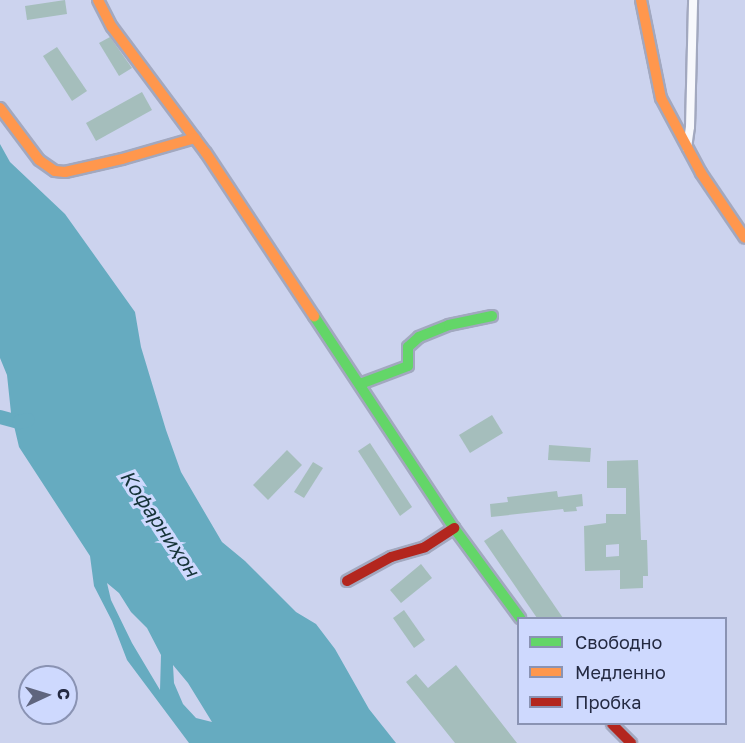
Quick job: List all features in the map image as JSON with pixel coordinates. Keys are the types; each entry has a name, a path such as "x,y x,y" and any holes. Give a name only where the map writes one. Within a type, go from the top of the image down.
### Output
{"street":[{"path":"98,0 112,27 195,138 454,528 519,617"},
{"path":"641,0 661,98 720,204 745,238"},
{"path":"687,148 690,127 693,0"},
{"path":"0,108 39,160 55,171 65,172 122,159 195,138"},
{"path":"360,384 408,366 408,347 419,337 449,325 492,316"},
{"path":"347,581 391,557 425,547 454,528"},
{"path":"614,725 631,743"}],"water":[{"name":"Кофарниҳон","path":"0,144 10,162 65,214 135,312 141,347 181,472 222,542 245,561 296,612 316,624 335,649 369,709 396,743 189,743 127,660 112,621 94,586 90,556 19,447 11,413 7,375 0,358","holes":["107,583 119,593 131,612 147,628 161,655 160,690 132,643 111,600","173,665 188,683 212,722 196,718 183,704 174,683"]}],"building":[{"path":"65,0 67,14 27,20 25,6"},
{"path":"110,37 132,68 119,76 99,43"},
{"path":"57,47 87,91 72,101 43,56"},
{"path":"142,92 152,110 96,141 86,123"},
{"path":"492,415 503,433 470,453 459,435"},
{"path":"370,443 412,507 400,516 358,451"},
{"path":"549,445 591,448 590,462 548,460"},
{"path":"287,450 302,465 268,500 253,485"},
{"path":"638,460 641,540 647,540 648,576 643,576 643,588 620,589 620,570 585,571 584,526 606,523 606,514 626,514 626,488 607,488 607,461","holes":["619,544 619,556 606,557 606,545"]},
{"path":"313,462 323,468 304,498 294,492"},
{"path":"557,491 558,497 582,494 583,506 576,507 577,511 564,512 563,509 491,517 490,504 508,502 507,497"},
{"path":"502,529 562,617 536,617 484,541"},
{"path":"421,564 432,578 401,603 390,590"},
{"path":"404,610 425,640 414,648 393,618"},
{"path":"456,665 517,743 455,743 406,682 416,674 428,688"}],"waterway":[{"path":"0,417 19,422 28,420"}],"traffic: fast":[{"path":"314,316 454,528 519,617"},
{"path":"360,384 408,366 408,347 419,337 449,325 492,316"}],"traffic: slow":[{"path":"98,0 112,27 206,153 314,316"},
{"path":"641,0 661,98 701,173 745,238"},
{"path":"0,108 39,160 55,171 65,172 122,159 195,138"}],"traffic: jam":[{"path":"347,581 391,557 425,547 454,528"},
{"path":"613,725 631,743"}]}
